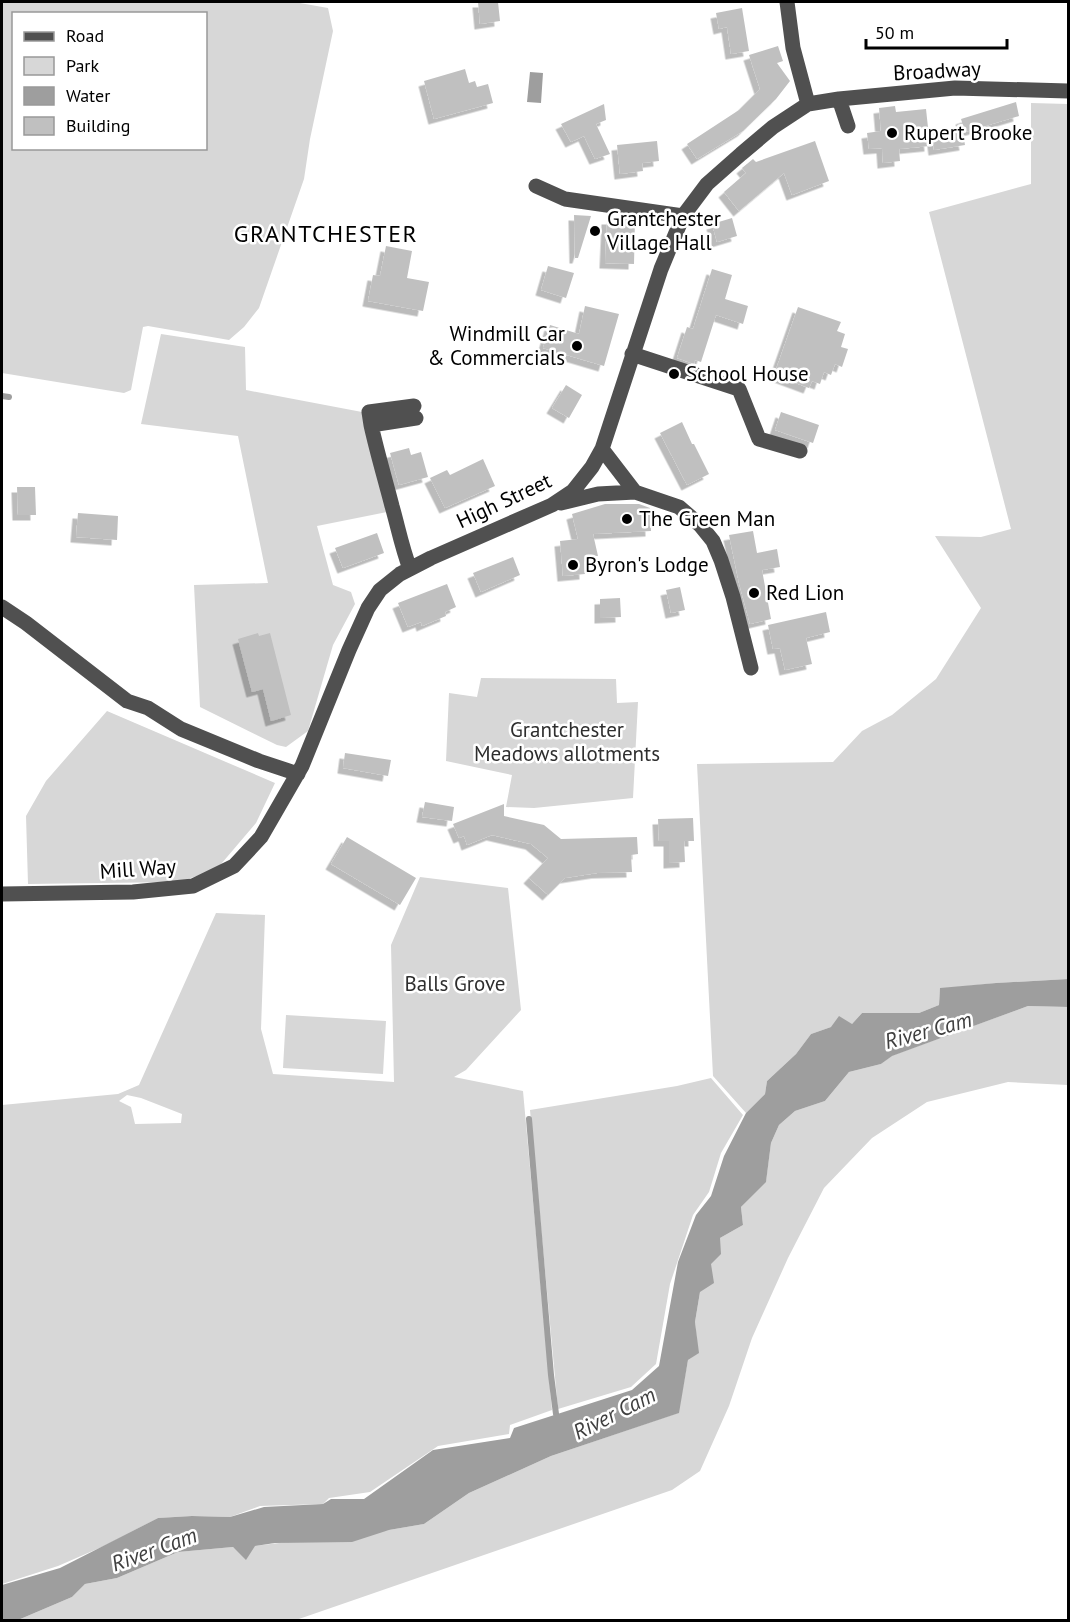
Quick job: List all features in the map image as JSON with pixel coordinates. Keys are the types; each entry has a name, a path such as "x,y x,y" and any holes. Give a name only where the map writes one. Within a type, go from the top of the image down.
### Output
{"street":[{"path":"787,2 793,48 808,104"},
{"name":"Broadway","path":"808,104 955,88 1068,92"},
{"path":"839,99 848,126"},
{"name":"High Street","path":"261,837 302,766 349,650 368,608 380,590 400,574 431,558 552,505 573,491 592,467 602,449 661,269 683,216 707,184 774,127 808,104"},
{"path":"536,186 565,199 683,216"},
{"path":"632,354 739,389 759,439 800,451"},
{"path":"410,569 378,459 369,412 415,412"},
{"path":"602,449 635,492"},
{"path":"552,505 598,494 635,492 679,507 700,525 713,542 733,597 751,668"},
{"path":"2,607 127,701 148,708 181,729 259,761 298,774"},
{"name":"Mill Way","path":"2,894 133,892 193,885 234,866 261,837"}],"green space":[{"path":"2,2 294,2 328,8 333,31 310,139 304,179 259,308 244,327 229,340 143,327 131,390 124,393 2,373"},
{"path":"1031,103 1068,104 1068,979 940,989 939,1005 919,1013 862,1013 852,1024 831,1027 811,1034 796,1054 767,1081 765,1094 746,1113 713,1076 697,764 833,762 862,731 892,715 936,679 981,608 935,536 981,537 1011,529 929,212 1031,184"},
{"path":"161,334 245,347 246,390 362,412 387,512 317,526 333,585 351,592 355,604 333,645 308,731 286,747 277,745 200,707 194,585 268,583 238,436 141,424"},
{"name":"Grantchester Meadows allotments","path":"481,678 616,679 617,703 638,702 633,798 534,808 506,807 512,775 446,761 449,693 477,697"},
{"path":"107,711 275,783 256,823 216,870 178,882 28,884 26,816 46,781"},
{"name":"Balls Grove","path":"420,877 508,888 521,1010 466,1070 454,1077 523,1091 552,1410 510,1425 509,1434 438,1446 370,1492 329,1498 323,1504 260,1506 230,1517 158,1518 104,1546 58,1566 2,1584 2,1105 118,1094 139,1085 216,913 265,915 261,1029 273,1074 394,1082 391,945","holes":["127,1095 182,1114 181,1123 135,1124 131,1107 119,1101"]},
{"path":"1028,1006 1068,1007 1068,1085 1008,1082 927,1102 872,1138 824,1188 788,1258 752,1338 729,1406 700,1471 672,1490 296,1620 18,1620 72,1597 85,1584 117,1578 178,1552 233,1547 246,1559 254,1546 424,1524 469,1493 551,1456 678,1413 688,1360 698,1353 695,1322 700,1292 720,1238 743,1225 741,1207 766,1181 771,1143 779,1125 795,1111 825,1101 849,1072 881,1064 891,1056"},
{"path":"286,1015 386,1021 383,1074 283,1068"},
{"path":"711,1078 743,1115 721,1153 709,1192 693,1215 670,1284 656,1364 631,1387 558,1409 530,1110 677,1086"}],"water":[{"path":"530,72 543,73 541,103 527,102"},
{"name":"River Cam","path":"1068,979 1068,1007 1028,1006 892,1056 881,1064 849,1072 825,1101 795,1111 779,1125 771,1143 766,1182 741,1207 743,1225 720,1238 721,1254 711,1264 714,1283 700,1292 695,1322 699,1353 688,1360 679,1413 551,1456 469,1493 424,1524 389,1530 352,1542 275,1543 255,1546 246,1560 233,1547 178,1552 117,1578 85,1584 72,1597 18,1620 2,1620 2,1585 60,1568 158,1518 230,1517 264,1507 323,1504 331,1499 364,1499 433,1450 510,1438 514,1428 632,1390 659,1366 678,1262 696,1215 711,1196 724,1156 746,1113 765,1094 767,1081 796,1054 811,1034 831,1027 839,1016 852,1024 862,1013 919,1013 939,1005 940,988"}],"building":[{"path":"478,2 498,2 500,21 480,24"},
{"path":"742,8 749,51 731,54 727,27 719,29 716,13"},
{"path":"778,46 783,61 777,63 790,81 776,99 743,131 697,159 687,144 739,110 760,89 749,55"},
{"path":"465,69 469,83 475,81 477,87 488,84 493,103 434,119 424,81"},
{"path":"1016,102 1019,116 965,132 961,119"},
{"path":"604,104 606,120 596,124 610,154 595,159 584,136 571,142 561,124"},
{"path":"895,106 896,112 926,109 930,146 899,149 900,161 883,163 882,148 869,149 867,133 881,131 879,108"},
{"path":"962,129 965,145 934,150 932,134"},
{"path":"657,141 659,161 642,163 643,171 620,174 617,145"},
{"path":"815,141 829,181 792,195 784,173 739,211 724,192 746,173 742,168 753,159 756,162"},
{"path":"574,215 591,216 578,258 575,258"},
{"path":"732,218 737,236 717,242 712,224"},
{"path":"607,219 635,219 634,264 605,263"},
{"path":"386,246 412,251 407,278 429,282 423,311 368,301 373,275 380,276"},
{"path":"548,266 574,273 566,298 541,290"},
{"path":"712,269 732,275 725,299 748,306 743,324 716,315 701,362 695,360 694,364 677,358 687,327 693,329"},
{"name":"Windmill Car & Commercials","path":"585,306 619,314 604,366 543,348 550,325 579,334"},
{"path":"798,307 841,322 837,331 845,334 841,347 848,349 842,367 835,364 831,375 824,372 820,384 812,381 809,388 774,375"},
{"path":"566,385 582,395 569,418 552,408"},
{"path":"781,412 819,425 813,443 775,430"},
{"path":"682,422 709,474 687,485 660,433"},
{"path":"409,448 411,455 421,452 428,477 399,485 390,453"},
{"path":"483,459 495,486 445,508 430,478 447,470 450,475"},
{"path":"17,487 35,487 36,515 18,515"},
{"path":"605,504 639,504 650,508 651,531 593,534 598,556 584,556 585,574 563,576 560,541 578,539 572,514"},
{"path":"78,513 118,516 117,540 76,537"},
{"name":"Red Lion","path":"753,531 757,553 777,549 780,567 762,570 771,619 750,624 729,535"},
{"path":"377,533 384,553 343,568 335,548"},
{"path":"513,557 520,575 481,592 473,573"},
{"path":"447,584 456,607 445,612 446,616 422,626 421,622 408,627 398,603"},
{"path":"680,587 685,610 671,613 666,590"},
{"path":"620,598 621,617 600,618 600,599"},
{"path":"826,612 830,632 806,638 812,664 785,670 780,648 773,649 768,625"},
{"path":"258,633 259,636 270,633 291,715 271,721 263,689 252,692 238,639"},
{"path":"345,753 391,760 388,776 343,768"},
{"path":"425,802 454,807 452,821 422,817"},
{"path":"504,804 504,816 544,825 561,839 637,837 638,854 631,855 632,872 597,873 565,878 548,895 529,878 548,858 531,844 492,835 467,845 464,836 459,838 453,824"},
{"path":"693,818 694,841 684,841 685,862 669,863 669,841 659,841 658,819"},
{"path":"347,837 416,878 400,905 331,864"}],"waterway":[{"path":"2,396 9,397"},
{"path":"529,1119 556,1414"}],"place":[{"name":"Rupert Brooke","path":"892,133"},
{"name":"Grantchester Village Hall","path":"595,231"},
{"name":"Windmill Car & Commercials","path":"577,346"},
{"name":"School House","path":"674,374"},
{"name":"The Green Man","path":"627,519"},
{"name":"Byron's Lodge","path":"573,565"},
{"name":"Red Lion","path":"754,593"}],"district":[{"name":"GRANTCHESTER","path":"326,234"}]}
